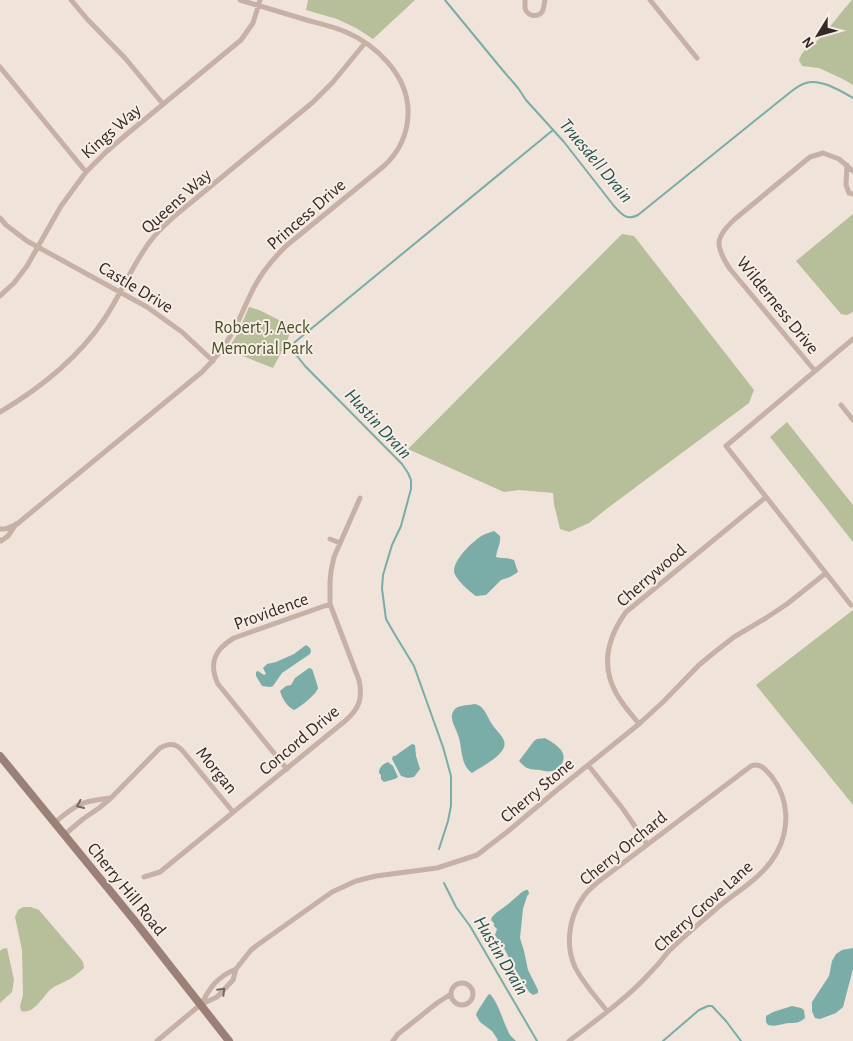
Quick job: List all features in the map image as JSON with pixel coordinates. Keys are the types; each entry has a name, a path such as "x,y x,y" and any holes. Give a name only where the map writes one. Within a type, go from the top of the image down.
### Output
{"main road":[{"name":"Cherry Hill Road","path":"0,756 134,920 229,1041"}],"street":[{"path":"71,0 125,58 163,104"},
{"name":"Princess Drive","path":"0,540 8,536 17,524 213,361 231,336 256,284 273,259 286,246 384,166 394,155 401,143 408,115 407,100 399,77 378,53 345,31 259,3 240,0"},
{"path":"525,0 526,10 534,16 542,11 545,0"},
{"path":"650,0 697,58"},
{"name":"Kings Way","path":"0,296 21,275 61,206 86,172 106,152 241,40 253,23 259,3"},
{"name":"Queens Way","path":"0,412 42,383 75,354 103,321 144,250 160,230 312,103 333,82 365,43"},
{"path":"0,67 86,172"},
{"name":"Wilderness Drive","path":"815,372 730,269 722,256 718,242 725,228 810,157 823,153 839,159 853,171"},
{"path":"846,165 846,185 849,193 853,194"},
{"name":"Castle Drive","path":"0,218 18,234 38,247 120,291 170,322 213,361"},
{"path":"852,605 726,446 853,339"},
{"path":"841,405 853,420"},
{"name":"Cherrywood","path":"639,724 616,693 610,678 608,659 610,641 614,630 626,612 766,497"},
{"name":"Concord Drive","path":"144,876 160,872 350,717 358,705 361,690 359,680 330,604 331,571 340,543 360,498"},
{"name":"Princess Drive","path":"0,529 17,524"},
{"path":"330,539 340,543"},
{"name":"Cherry Stone","path":"200,1005 217,997 233,980 236,969 251,950 322,898 356,881 437,868 477,855 639,724 711,655 734,637 787,604 826,573"},
{"name":"Providence","path":"287,769 218,684 214,672 214,662 221,647 234,638 330,604"},
{"name":"Morgan","path":"111,798 160,748 173,744 182,750 233,812"},
{"path":"588,765 623,809 647,844"},
{"name":"Cherry Orchard","path":"607,1011 580,976 574,965 570,947 571,924 582,898 589,890 647,844 751,766 759,765"},
{"name":"Cherry Grove Lane","path":"570,1041 648,976 670,951 716,909 759,875 771,861 777,852 784,834 786,809 776,783 763,767 759,765"},
{"path":"54,823 84,802 111,798"},
{"path":"64,835 111,798"},
{"name":"Cherry Stone","path":"200,1005 209,988 226,973 236,969"},
{"path":"392,1041 436,1003 452,994 454,986 462,983 470,985 473,993 471,1001 463,1005 455,1002 452,994"},
{"path":"157,1041 200,1005"}],"green space":[{"path":"308,0 415,0 373,39 337,19 306,10"},
{"path":"852,0 853,85 819,68 802,66 799,60 805,50 815,43"},
{"path":"853,214 853,312 847,315 841,314 796,261"},
{"path":"622,234 634,236 754,390 749,403 589,523 569,532 560,529 553,493 519,490 504,492 408,449"},
{"name":"Robert J. Aeck Memorial Park","path":"249,307 291,326 288,339 273,368 228,349 238,333"},
{"path":"787,422 853,505 853,542 770,437"},
{"path":"853,610 853,805 756,685"},
{"path":"23,907 39,910 80,958 84,968 70,979 55,986 34,1008 26,1011 21,1011 20,1006 23,995 22,950 15,917 18,910"},
{"path":"7,948 14,980 12,992 0,1003 0,951"}],"water":[{"path":"494,531 500,536 496,557 514,560 518,572 501,580 486,595 476,596 457,577 454,571 455,566 474,541"},
{"path":"306,645 310,648 310,654 282,673 273,686 262,686 256,676 256,672 266,674 263,668 267,664 294,654"},
{"path":"309,668 312,669 318,688 317,691 304,704 294,710 285,702 280,691 286,686 291,685 295,678"},
{"path":"475,704 484,711 503,739 504,746 498,755 472,773 464,762 452,715 453,711 458,707"},
{"path":"545,738 561,750 564,756 563,762 556,770 526,768 519,761 534,741"},
{"path":"412,744 415,745 420,769 414,777 408,778 401,776 392,759 393,756"},
{"path":"388,762 393,766 398,777 384,782 379,771"},
{"path":"528,890 529,894 523,909 520,938 528,970 538,990 538,993 533,995 529,992 495,935 497,929 491,920 496,913"},
{"path":"853,948 853,969 843,1007 836,1013 820,1019 815,1018 812,1011 812,1002 829,976 832,961 836,954 842,950"},
{"path":"490,994 498,1007 509,1034 516,1041 497,1041 492,1031 480,1022 476,1015"},
{"path":"792,1006 804,1010 805,1018 796,1023 776,1026 768,1025 766,1016"}],"waterway":[{"name":"Truesdell Drain","path":"445,0 526,100 564,142 614,206 627,217 638,215 800,85 818,82 837,89 853,98"},
{"name":"Hustin Drain","path":"439,849 451,806 451,776 443,747 414,666 386,619 382,589 383,575 392,545 401,526 411,489 411,480 402,464 305,366 294,352 293,346 295,342 553,130"},
{"name":"Hustin Drain","path":"444,883 456,907 470,926 537,1041"},
{"name":"Hustin Drain","path":"663,1041 699,1010 708,1006 712,1006 741,1041"}]}
